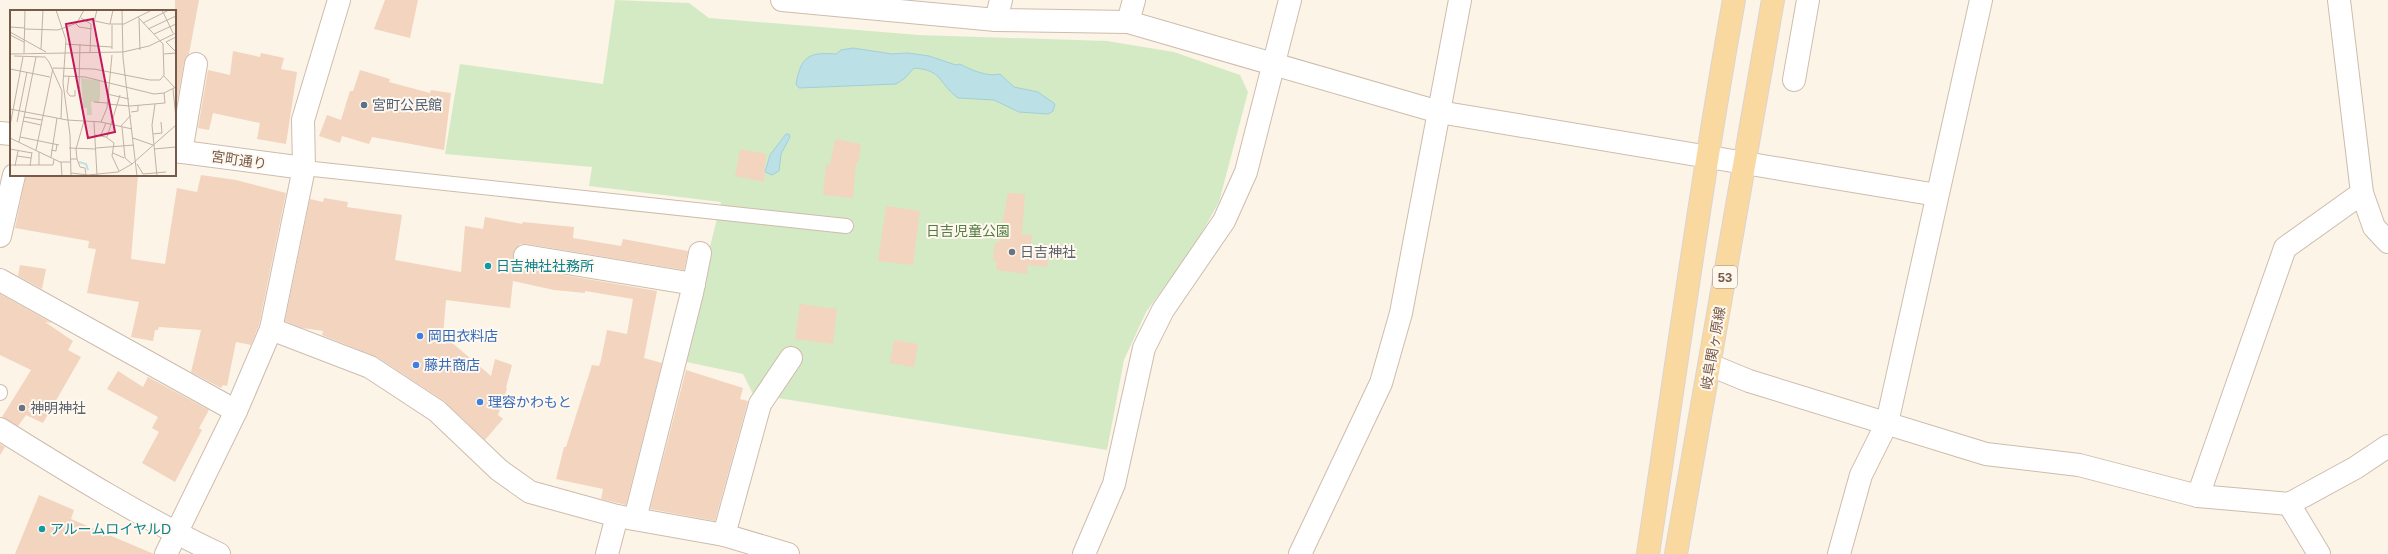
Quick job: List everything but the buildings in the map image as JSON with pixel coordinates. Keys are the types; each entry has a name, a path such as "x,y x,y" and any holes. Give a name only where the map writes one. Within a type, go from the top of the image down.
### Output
{"main road":[{"path":"1648,554 1684,319 1706,156 1734,0"},
{"name":"岐阜関ヶ原線","path":"1676,554 1773,0"}],"street":[{"path":"166,554 236,411 271,329 304,168 303,120 339,0"},
{"path":"782,0 998,10 1128,22 1439,112 1937,195"},
{"path":"1128,22 1134,0"},
{"path":"1084,554 1114,484 1144,348 1163,310 1224,221 1246,172 1275,65 1290,0"},
{"path":"1300,554 1381,384 1401,313 1460,0"},
{"path":"1794,80 1808,0"},
{"path":"1840,554 1861,475 1887,423 1981,0"},
{"path":"2339,0 2362,193 2374,227 2388,242"},
{"path":"178,152 196,64"},
{"path":"0,133 10,134"},
{"name":"宮町通り","path":"178,152 304,168"},
{"path":"0,236 14,176"},
{"path":"2198,496 2285,248 2362,193"},
{"path":"607,554 626,517 694,284 700,253"},
{"path":"525,256 694,284"},
{"path":"0,280 236,411"},
{"path":"271,329 370,367 437,411 499,470 530,492 626,517 724,535 788,554"},
{"path":"724,535 760,404 791,358"},
{"path":"1710,365 1749,381 1986,454 2079,465 2198,496 2288,504 2355,468 2388,446"},
{"path":"0,429 100,491 175,533 219,554"},
{"path":"2288,504 2319,554"}],"lane":[{"path":"304,168 846,226"}],"green space":[{"name":"日吉児童公園","path":"615,0 689,3 709,18 919,35 1107,41 1174,52 1240,75 1248,92 1219,202 1195,245 1146,312 1124,360 1107,450 753,394 743,374 682,361 721,202 589,186 592,167 445,154 460,64 603,84"}],"water":[{"path":"853,48 892,54 908,53 929,56 956,65 960,64 974,71 985,74 1000,74 1014,87 1038,92 1055,104 1053,111 1048,114 1019,112 994,100 958,98 935,74 923,69 914,68 905,78 896,84 799,88 796,84 801,67 808,58 819,54 836,54 841,50"},
{"path":"786,134 789,134 790,137 781,154 779,171 772,175 765,172 770,155"}],"place":[{"name":"宮町公民館","path":"364,105"},
{"name":"日吉神社","path":"1012,252"},
{"name":"日吉神社社務所","path":"488,266"},
{"name":"岡田衣料店","path":"420,336"},
{"name":"藤井商店","path":"416,365"},
{"name":"理容かわもと","path":"480,402"},
{"name":"神明神社","path":"22,408"},
{"name":"アルームロイヤルD","path":"42,529"}]}
